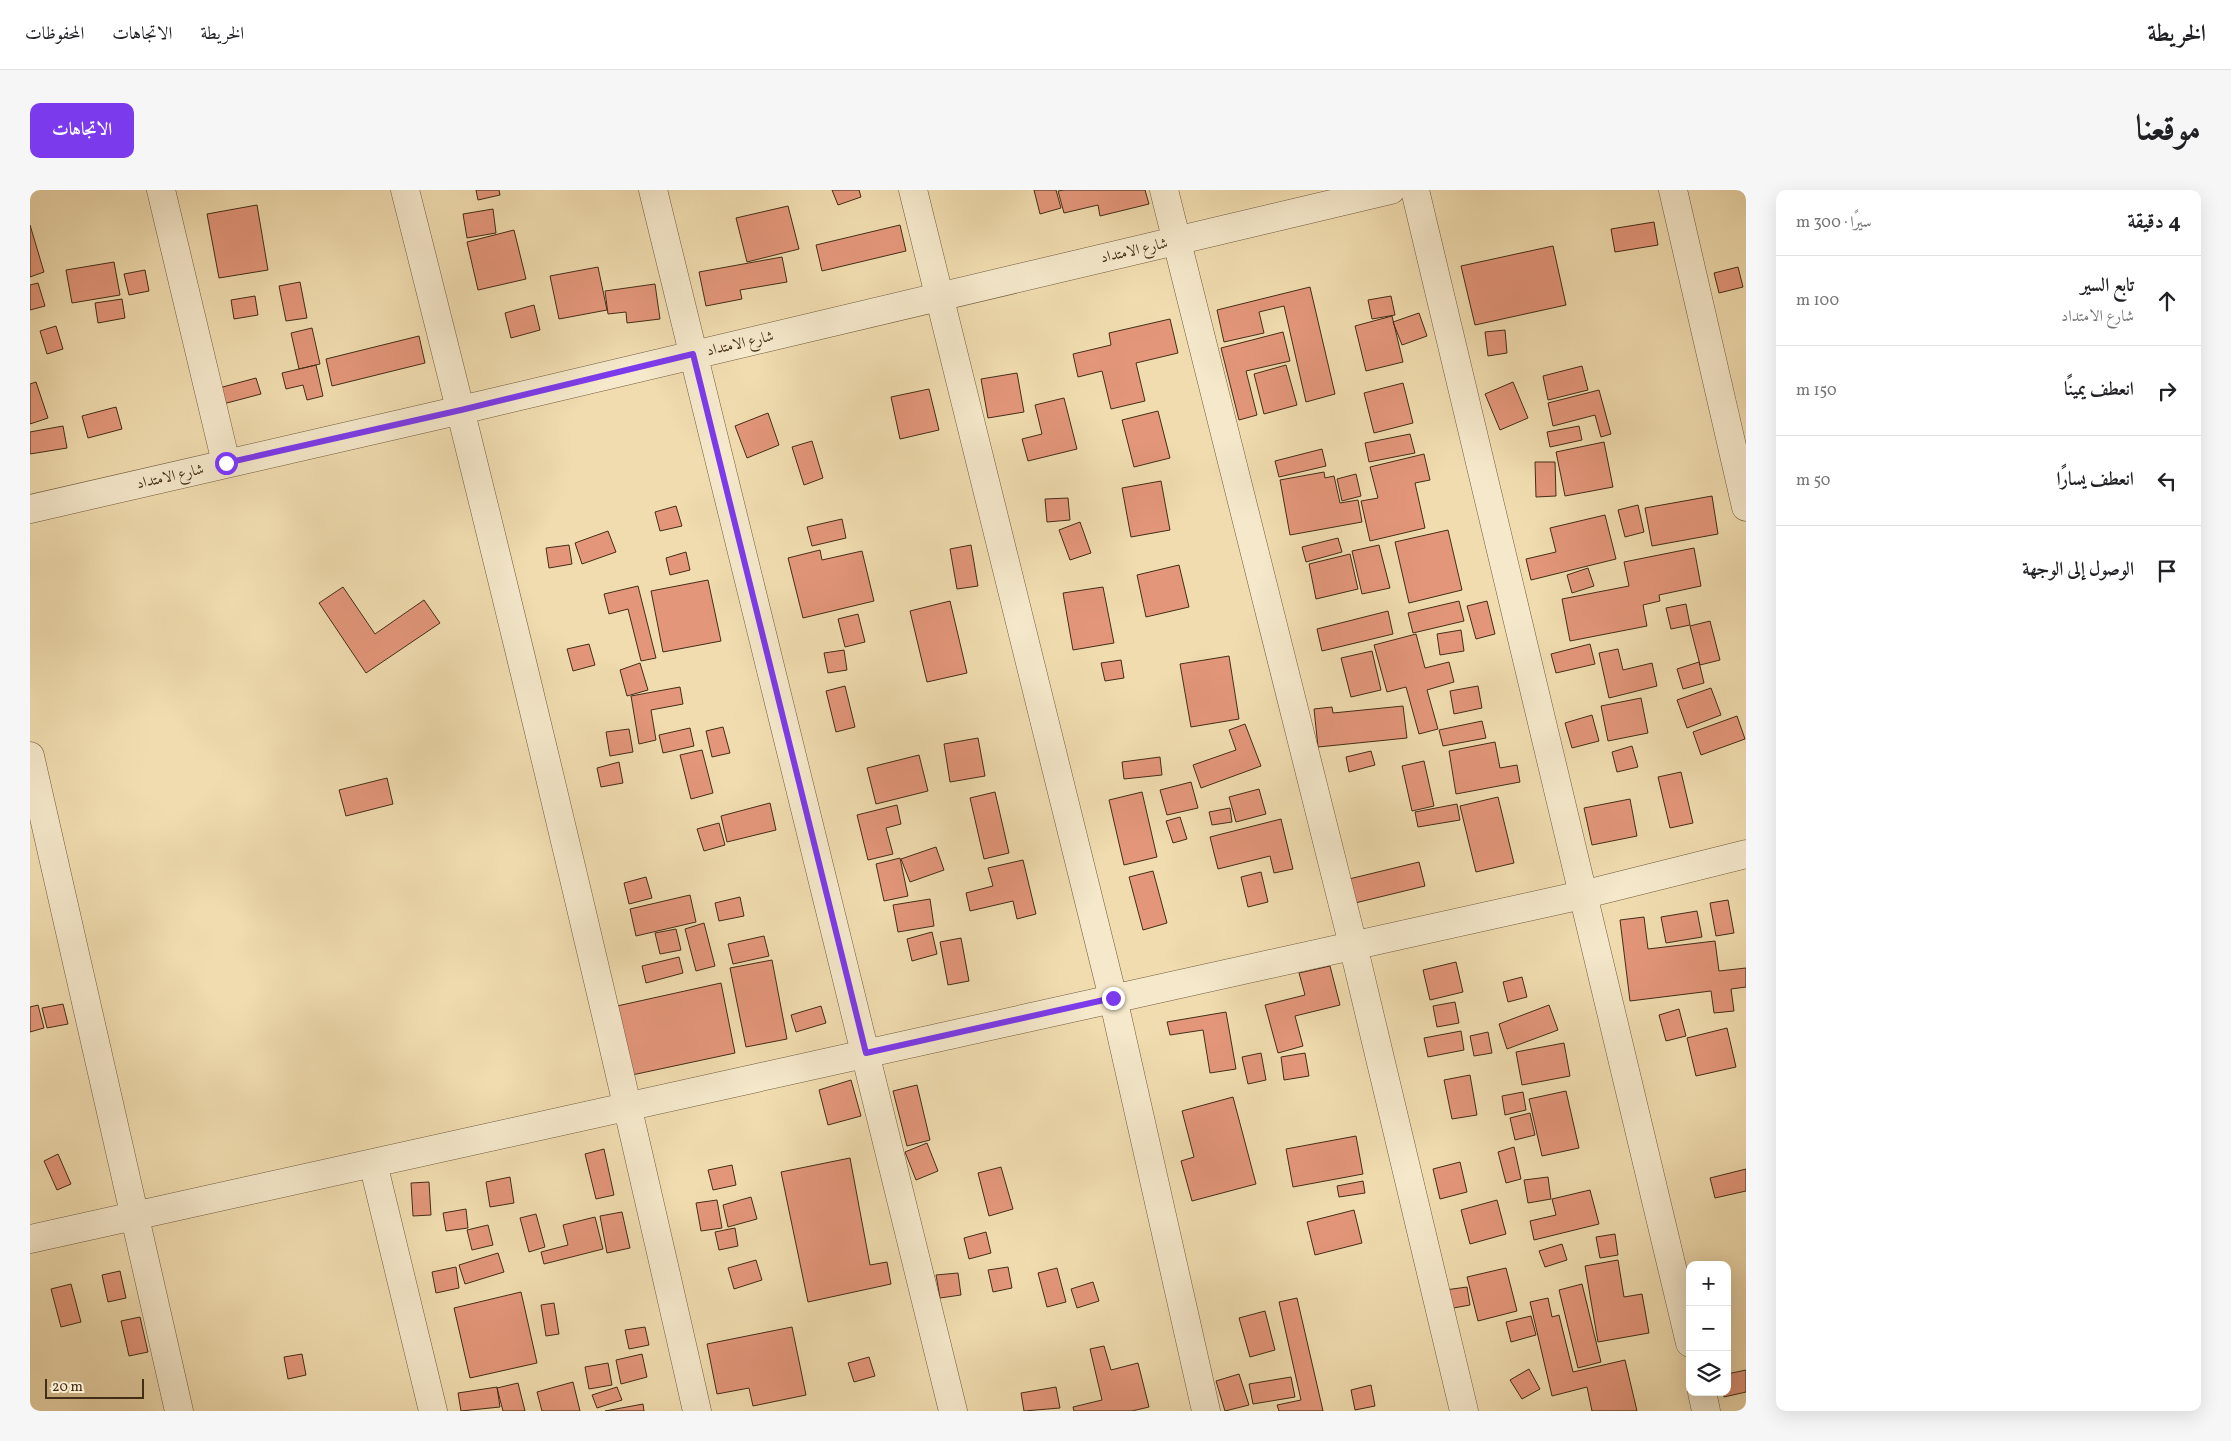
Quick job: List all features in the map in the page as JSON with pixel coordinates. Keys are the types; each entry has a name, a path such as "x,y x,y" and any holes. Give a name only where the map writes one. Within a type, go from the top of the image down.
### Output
{"street":[{"path":"160,190 226,463"},
{"path":"405,190 461,410 629,1108 697,1411"},
{"path":"653,190 953,1411"},
{"path":"913,190 1113,998 1206,1411"},
{"path":"1164,190 1353,945 1464,1411"},
{"name":"شارع الامتداد","path":"30,509 461,410 1391,190"},
{"path":"1415,190 1686,1326"},
{"path":"1673,190 1746,507"},
{"path":"30,756 180,1411"},
{"path":"30,1239 629,1108 866,1053 1582,895 1746,854"},
{"path":"372,1163 434,1411"},
{"path":"1703,1396 1706,1411"}],"building":[{"path":"476,190 499,190 500,195 478,200"},
{"path":"832,190 859,190 861,197 838,205"},
{"path":"1034,190 1056,190 1061,208 1040,214"},
{"path":"1145,190 1149,204 1100,216 1098,205 1064,213 1058,191"},
{"path":"257,205 268,270 219,278 207,214"},
{"path":"788,206 799,249 747,262 736,218"},
{"path":"493,209 496,233 467,238 463,214"},
{"path":"1654,222 1658,245 1615,252 1611,229"},
{"path":"30,225 44,272 30,277"},
{"path":"900,225 906,251 822,271 816,245"},
{"path":"514,230 526,279 478,290 467,242"},
{"path":"1553,246 1566,305 1475,325 1461,266"},
{"path":"782,257 787,282 740,290 742,299 706,306 699,272"},
{"path":"114,262 120,295 72,303 66,270"},
{"path":"598,267 607,310 559,319 550,276"},
{"path":"1738,267 1743,287 1719,293 1714,273"},
{"path":"145,270 149,291 129,295 124,274"},
{"path":"300,282 307,318 286,321 279,286"},
{"path":"38,283 45,306 30,310 30,285"},
{"path":"655,284 660,319 627,323 626,312 608,314 605,291"},
{"path":"1310,287 1335,394 1306,402 1284,306 1259,312 1264,333 1224,342 1217,310"},
{"path":"255,296 258,315 234,319 231,300"},
{"path":"1391,296 1395,315 1372,319 1368,300"},
{"path":"122,299 125,318 98,323 95,303"},
{"path":"534,305 540,330 511,338 505,313"},
{"path":"1419,313 1427,336 1402,345 1393,322"},
{"path":"1392,316 1403,362 1366,371 1355,326"},
{"path":"1170,319 1178,353 1136,363 1145,401 1111,409 1102,371 1078,377 1073,354 1111,345 1109,333"},
{"path":"56,326 63,349 47,354 40,331"},
{"path":"312,328 320,364 299,369 291,333"},
{"path":"1505,330 1507,353 1488,356 1485,332"},
{"path":"1283,332 1290,361 1246,371 1257,415 1239,420 1221,348"},
{"path":"419,336 425,363 332,386 326,359"},
{"path":"316,365 323,396 307,400 303,385 286,389 282,373"},
{"path":"1286,365 1297,405 1264,414 1254,374"},
{"path":"1582,366 1588,390 1548,400 1543,376"},
{"path":"1017,373 1024,412 988,418 981,379"},
{"path":"256,378 261,394 223,404 219,388"},
{"path":"36,382 48,418 30,424 30,384"},
{"path":"1513,382 1528,418 1500,430 1485,394"},
{"path":"1403,383 1413,423 1374,433 1364,393"},
{"path":"929,389 939,430 900,439 891,397"},
{"path":"1599,390 1611,434 1601,437 1595,415 1553,426 1548,403"},
{"path":"1064,398 1077,449 1028,461 1022,439 1042,434 1035,405"},
{"path":"116,407 122,429 88,438 82,416"},
{"path":"1158,411 1170,458 1134,467 1122,420"},
{"path":"768,413 779,445 747,458 735,426"},
{"path":"63,426 67,448 30,454 30,432"},
{"path":"1579,426 1582,440 1550,447 1547,432"},
{"path":"1410,434 1415,453 1369,462 1365,443"},
{"path":"812,441 823,478 804,485 792,447"},
{"path":"1604,442 1613,487 1565,496 1556,452"},
{"path":"1322,449 1326,466 1279,477 1275,461"},
{"path":"1424,454 1430,480 1415,483 1425,528 1370,541 1361,501 1378,498 1370,467"},
{"path":"1535,462 1555,462 1556,496 1536,497"},
{"path":"1324,472 1325,478 1334,476 1340,503 1358,500 1362,522 1290,535 1280,480"},
{"path":"1356,474 1361,496 1342,501 1337,479"},
{"path":"1161,481 1170,530 1131,537 1122,488"},
{"path":"1712,496 1718,534 1652,546 1645,508"},
{"path":"1068,498 1070,520 1047,522 1045,499"},
{"path":"1638,505 1644,532 1625,537 1618,510"},
{"path":"676,506 682,526 660,531 655,512"},
{"path":"1605,515 1616,559 1531,580 1526,559 1556,552 1550,528"},
{"path":"842,519 846,538 812,546 807,527"},
{"path":"1080,522 1091,553 1070,560 1059,530"},
{"path":"1448,530 1462,590 1409,603 1395,542"},
{"path":"608,531 616,552 582,564 575,543"},
{"path":"1338,538 1342,552 1306,562 1302,547"},
{"path":"569,545 572,564 549,568 546,548"},
{"path":"971,545 978,586 957,589 950,549"},
{"path":"1379,545 1390,588 1362,594 1352,551"},
{"path":"1694,548 1701,586 1659,595 1660,601 1643,605 1647,626 1570,641 1562,599 1629,586 1624,562"},
{"path":"820,550 822,560 862,551 874,601 803,618 788,558"},
{"path":"686,552 690,570 670,575 666,558"},
{"path":"1350,554 1358,589 1316,599 1309,564"},
{"path":"1179,565 1189,607 1146,617 1137,575"},
{"path":"1588,568 1594,586 1572,593 1567,575"},
{"path":"708,580 721,641 663,652 651,591"},
{"path":"638,586 656,658 641,661 628,609 609,614 604,594"},
{"path":"343,587 375,634 424,600 440,623 366,673 319,603"},
{"path":"1103,587 1114,643 1073,650 1063,593"},
{"path":"950,601 967,673 927,682 910,611"},
{"path":"1459,601 1464,621 1413,633 1408,613"},
{"path":"1487,601 1495,634 1476,639 1467,606"},
{"path":"1686,604 1690,625 1671,629 1666,608"},
{"path":"1388,611 1393,634 1322,651 1317,629"},
{"path":"858,614 865,642 845,647 838,619"},
{"path":"1710,621 1720,660 1700,665 1690,626"},
{"path":"1461,630 1464,651 1440,655 1437,634"},
{"path":"1416,634 1425,668 1449,662 1454,682 1427,690 1438,729 1419,734 1406,687 1387,692 1374,645"},
{"path":"589,644 595,665 573,671 567,649"},
{"path":"1590,644 1595,664 1556,673 1551,654"},
{"path":"1618,649 1623,670 1652,663 1657,686 1609,698 1599,653"},
{"path":"844,650 847,670 828,673 824,653"},
{"path":"1372,651 1381,690 1351,697 1341,658"},
{"path":"1229,656 1239,719 1191,727 1180,664"},
{"path":"1121,660 1124,678 1105,681 1101,663"},
{"path":"1699,662 1704,683 1683,689 1677,669"},
{"path":"640,663 648,690 627,696 620,670"},
{"path":"845,686 855,727 836,732 826,691"},
{"path":"1478,686 1482,708 1454,714 1450,691"},
{"path":"680,687 683,704 651,710 656,740 639,744 631,696"},
{"path":"1711,688 1721,715 1687,728 1677,700"},
{"path":"1641,698 1648,733 1608,741 1601,706"},
{"path":"1403,706 1407,738 1318,747 1314,709 1332,707 1333,713"},
{"path":"1592,715 1599,741 1572,748 1565,723"},
{"path":"1737,716 1745,739 1701,755 1693,732"},
{"path":"1482,721 1486,738 1443,746 1439,730"},
{"path":"1245,724 1261,766 1201,788 1193,765 1236,750 1229,730"},
{"path":"723,727 730,753 712,757 706,731"},
{"path":"690,728 694,746 663,753 659,735"},
{"path":"629,729 633,752 610,756 606,732"},
{"path":"978,738 985,776 950,782 944,744"},
{"path":"1495,742 1500,768 1517,765 1520,782 1456,794 1449,751"},
{"path":"1632,746 1638,767 1617,772 1612,752"},
{"path":"702,750 713,793 691,799 680,755"},
{"path":"1371,751 1375,765 1349,772 1346,757"},
{"path":"919,755 928,791 876,804 867,768"},
{"path":"1160,757 1162,775 1124,779 1122,762"},
{"path":"1424,761 1434,806 1412,811 1402,766"},
{"path":"619,762 623,783 601,787 597,768"},
{"path":"1681,772 1693,823 1670,828 1658,777"},
{"path":"387,778 393,804 346,816 339,790"},
{"path":"1191,782 1198,808 1167,815 1160,790"},
{"path":"1259,789 1266,814 1236,822 1229,797"},
{"path":"995,792 1009,853 984,859 970,798"},
{"path":"1142,792 1157,857 1124,865 1109,800"},
{"path":"1498,797 1514,863 1476,872 1460,806"},
{"path":"1630,799 1637,836 1592,845 1584,808"},
{"path":"770,803 776,830 727,842 721,816"},
{"path":"1457,804 1460,820 1418,827 1415,812"},
{"path":"897,805 901,824 886,828 893,854 868,860 857,815"},
{"path":"1230,808 1232,822 1212,825 1209,812"},
{"path":"1180,817 1187,839 1173,843 1166,821"},
{"path":"1281,819 1293,869 1274,873 1270,856 1218,869 1210,837"},
{"path":"719,823 725,845 704,851 697,829"},
{"path":"936,847 944,870 910,882 901,859"},
{"path":"900,858 908,896 884,901 876,864"},
{"path":"1023,860 1036,914 1017,919 1013,901 970,911 966,893 993,886 988,868"},
{"path":"1419,862 1425,886 1355,903 1349,879"},
{"path":"1153,871 1167,923 1143,930 1129,877"},
{"path":"1261,872 1268,902 1248,907 1241,877"},
{"path":"646,877 652,898 629,904 624,883"},
{"path":"690,895 696,922 636,936 630,909"},
{"path":"740,897 744,916 719,921 715,903"},
{"path":"930,899 934,926 898,932 893,905"},
{"path":"1728,900 1734,933 1716,936 1710,903"},
{"path":"1697,911 1702,937 1666,943 1661,917"},
{"path":"1644,917 1648,949 1715,941 1719,971 1746,968 1746,987 1731,989 1734,1011 1714,1013 1711,991 1630,1001 1620,920"},
{"path":"704,923 715,966 696,971 685,929"},
{"path":"676,929 681,950 660,954 655,933"},
{"path":"932,932 937,954 912,961 907,939"},
{"path":"764,936 769,956 733,964 728,944"},
{"path":"961,938 969,981 948,985 940,942"},
{"path":"679,957 683,973 646,983 642,966"},
{"path":"772,960 787,1039 746,1047 730,968"},
{"path":"1456,962 1463,992 1430,1000 1423,970"},
{"path":"1330,966 1340,1005 1295,1016 1303,1046 1278,1053 1265,1005 1305,995 1299,973"},
{"path":"1522,977 1527,997 1508,1002 1503,982"},
{"path":"721,983 735,1053 632,1075 617,1006"},
{"path":"1455,1002 1459,1023 1437,1027 1433,1006"},
{"path":"63,1004 68,1024 47,1028 42,1008"},
{"path":"38,1005 44,1028 30,1032 30,1007"},
{"path":"1549,1005 1558,1030 1507,1049 1499,1024"},
{"path":"821,1006 826,1023 796,1032 791,1015"},
{"path":"1679,1009 1686,1036 1666,1041 1659,1015"},
{"path":"1226,1012 1236,1069 1210,1073 1203,1030 1170,1035 1167,1022"},
{"path":"1727,1028 1736,1067 1696,1076 1687,1038"},
{"path":"1461,1031 1464,1050 1428,1057 1424,1038"},
{"path":"1488,1032 1492,1053 1474,1056 1470,1036"},
{"path":"1564,1043 1570,1076 1522,1085 1516,1052"},
{"path":"1261,1053 1266,1080 1248,1084 1242,1057"},
{"path":"1305,1053 1309,1076 1284,1080 1281,1057"},
{"path":"1470,1075 1477,1115 1452,1119 1444,1080"},
{"path":"851,1080 861,1116 828,1125 819,1090"},
{"path":"917,1085 930,1140 907,1146 893,1091"},
{"path":"1566,1091 1579,1148 1542,1156 1529,1099"},
{"path":"1523,1092 1526,1110 1505,1115 1502,1096"},
{"path":"1233,1097 1256,1184 1192,1201 1181,1161 1194,1157 1182,1111"},
{"path":"1530,1113 1535,1135 1515,1140 1510,1118"},
{"path":"1356,1136 1363,1174 1293,1187 1286,1149"},
{"path":"927,1143 938,1171 916,1180 905,1152"},
{"path":"1514,1147 1521,1179 1506,1183 1498,1152"},
{"path":"604,1149 614,1195 596,1199 585,1154"},
{"path":"58,1154 71,1184 57,1190 44,1161"},
{"path":"850,1158 870,1265 887,1262 891,1284 808,1302 781,1172"},
{"path":"1460,1162 1467,1192 1440,1199 1433,1169"},
{"path":"732,1165 736,1185 713,1190 708,1170"},
{"path":"1001,1167 1013,1209 989,1216 978,1173"},
{"path":"1746,1169 1746,1191 1715,1198 1710,1178"},
{"path":"510,1177 514,1203 490,1207 486,1182"},
{"path":"1548,1177 1551,1199 1528,1203 1524,1180"},
{"path":"1363,1181 1365,1193 1339,1197 1337,1186"},
{"path":"429,1182 431,1215 413,1216 411,1183"},
{"path":"1590,1190 1599,1224 1534,1240 1530,1221 1556,1215 1552,1199"},
{"path":"751,1197 757,1219 728,1227 723,1205"},
{"path":"717,1200 722,1228 701,1231 696,1203"},
{"path":"1497,1200 1506,1234 1470,1244 1461,1210"},
{"path":"466,1209 468,1228 446,1231 443,1213"},
{"path":"1354,1210 1362,1243 1315,1255 1307,1222"},
{"path":"622,1212 630,1248 607,1253 600,1216"},
{"path":"536,1214 545,1247 529,1252 520,1218"},
{"path":"595,1217 603,1249 544,1264 541,1252 568,1245 563,1225"},
{"path":"488,1225 493,1245 472,1250 467,1230"},
{"path":"735,1228 738,1246 719,1250 715,1232"},
{"path":"986,1232 991,1253 969,1259 964,1238"},
{"path":"1615,1234 1618,1255 1600,1258 1596,1237"},
{"path":"1562,1244 1567,1260 1545,1267 1539,1251"},
{"path":"498,1253 504,1272 465,1284 459,1265"},
{"path":"756,1260 762,1280 734,1289 728,1268"},
{"path":"1618,1260 1624,1297 1642,1294 1649,1333 1598,1342 1585,1266"},
{"path":"456,1267 459,1288 436,1293 432,1272"},
{"path":"1008,1267 1012,1288 993,1292 988,1270"},
{"path":"1057,1268 1066,1302 1047,1307 1038,1273"},
{"path":"1506,1268 1517,1311 1478,1321 1467,1277"},
{"path":"120,1271 126,1298 108,1302 102,1275"},
{"path":"958,1273 961,1295 940,1298 936,1275"},
{"path":"1093,1282 1099,1301 1077,1308 1071,1289"},
{"path":"71,1284 81,1322 61,1327 51,1289"},
{"path":"1582,1284 1601,1362 1578,1368 1559,1290"},
{"path":"1467,1287 1470,1305 1448,1309 1445,1290"},
{"path":"521,1292 537,1363 470,1378 454,1308"},
{"path":"1297,1298 1323,1411 1279,1411 1277,1405 1301,1400 1279,1302"},
{"path":"1548,1298 1552,1317 1559,1315 1573,1372 1625,1360 1637,1411 1592,1411 1587,1387 1552,1396 1530,1302"},
{"path":"554,1303 559,1334 546,1336 541,1305"},
{"path":"1265,1311 1275,1350 1250,1357 1239,1318"},
{"path":"1531,1316 1536,1335 1511,1342 1506,1322"},
{"path":"140,1317 148,1352 129,1356 121,1321"},
{"path":"645,1327 649,1345 629,1349 625,1330"},
{"path":"792,1327 806,1395 753,1406 749,1388 717,1394 707,1344"},
{"path":"1104,1346 1111,1370 1138,1363 1149,1407 1132,1411 1074,1411 1073,1407 1102,1400 1090,1349"},
{"path":"302,1354 306,1375 288,1379 284,1357"},
{"path":"642,1354 647,1377 621,1384 616,1360"},
{"path":"869,1357 875,1376 854,1382 848,1363"},
{"path":"608,1363 612,1385 589,1389 585,1367"},
{"path":"1529,1369 1540,1389 1522,1399 1510,1380"},
{"path":"1746,1370 1746,1392 1731,1395 1731,1373"},
{"path":"1239,1374 1249,1405 1225,1411 1216,1381"},
{"path":"1291,1377 1295,1397 1253,1404 1249,1384"},
{"path":"573,1382 580,1411 542,1411 537,1392"},
{"path":"518,1383 525,1411 503,1411 497,1388"},
{"path":"1371,1385 1375,1406 1355,1410 1351,1390"},
{"path":"497,1387 500,1407 461,1411 458,1393"},
{"path":"617,1387 622,1400 597,1408 592,1395"},
{"path":"1056,1387 1060,1408 1024,1411 1021,1393"},
{"path":"643,1404 644,1411 605,1411"}],"route":[{"path":"226,463 461,410 693,354 866,1053 1113,998"}]}
